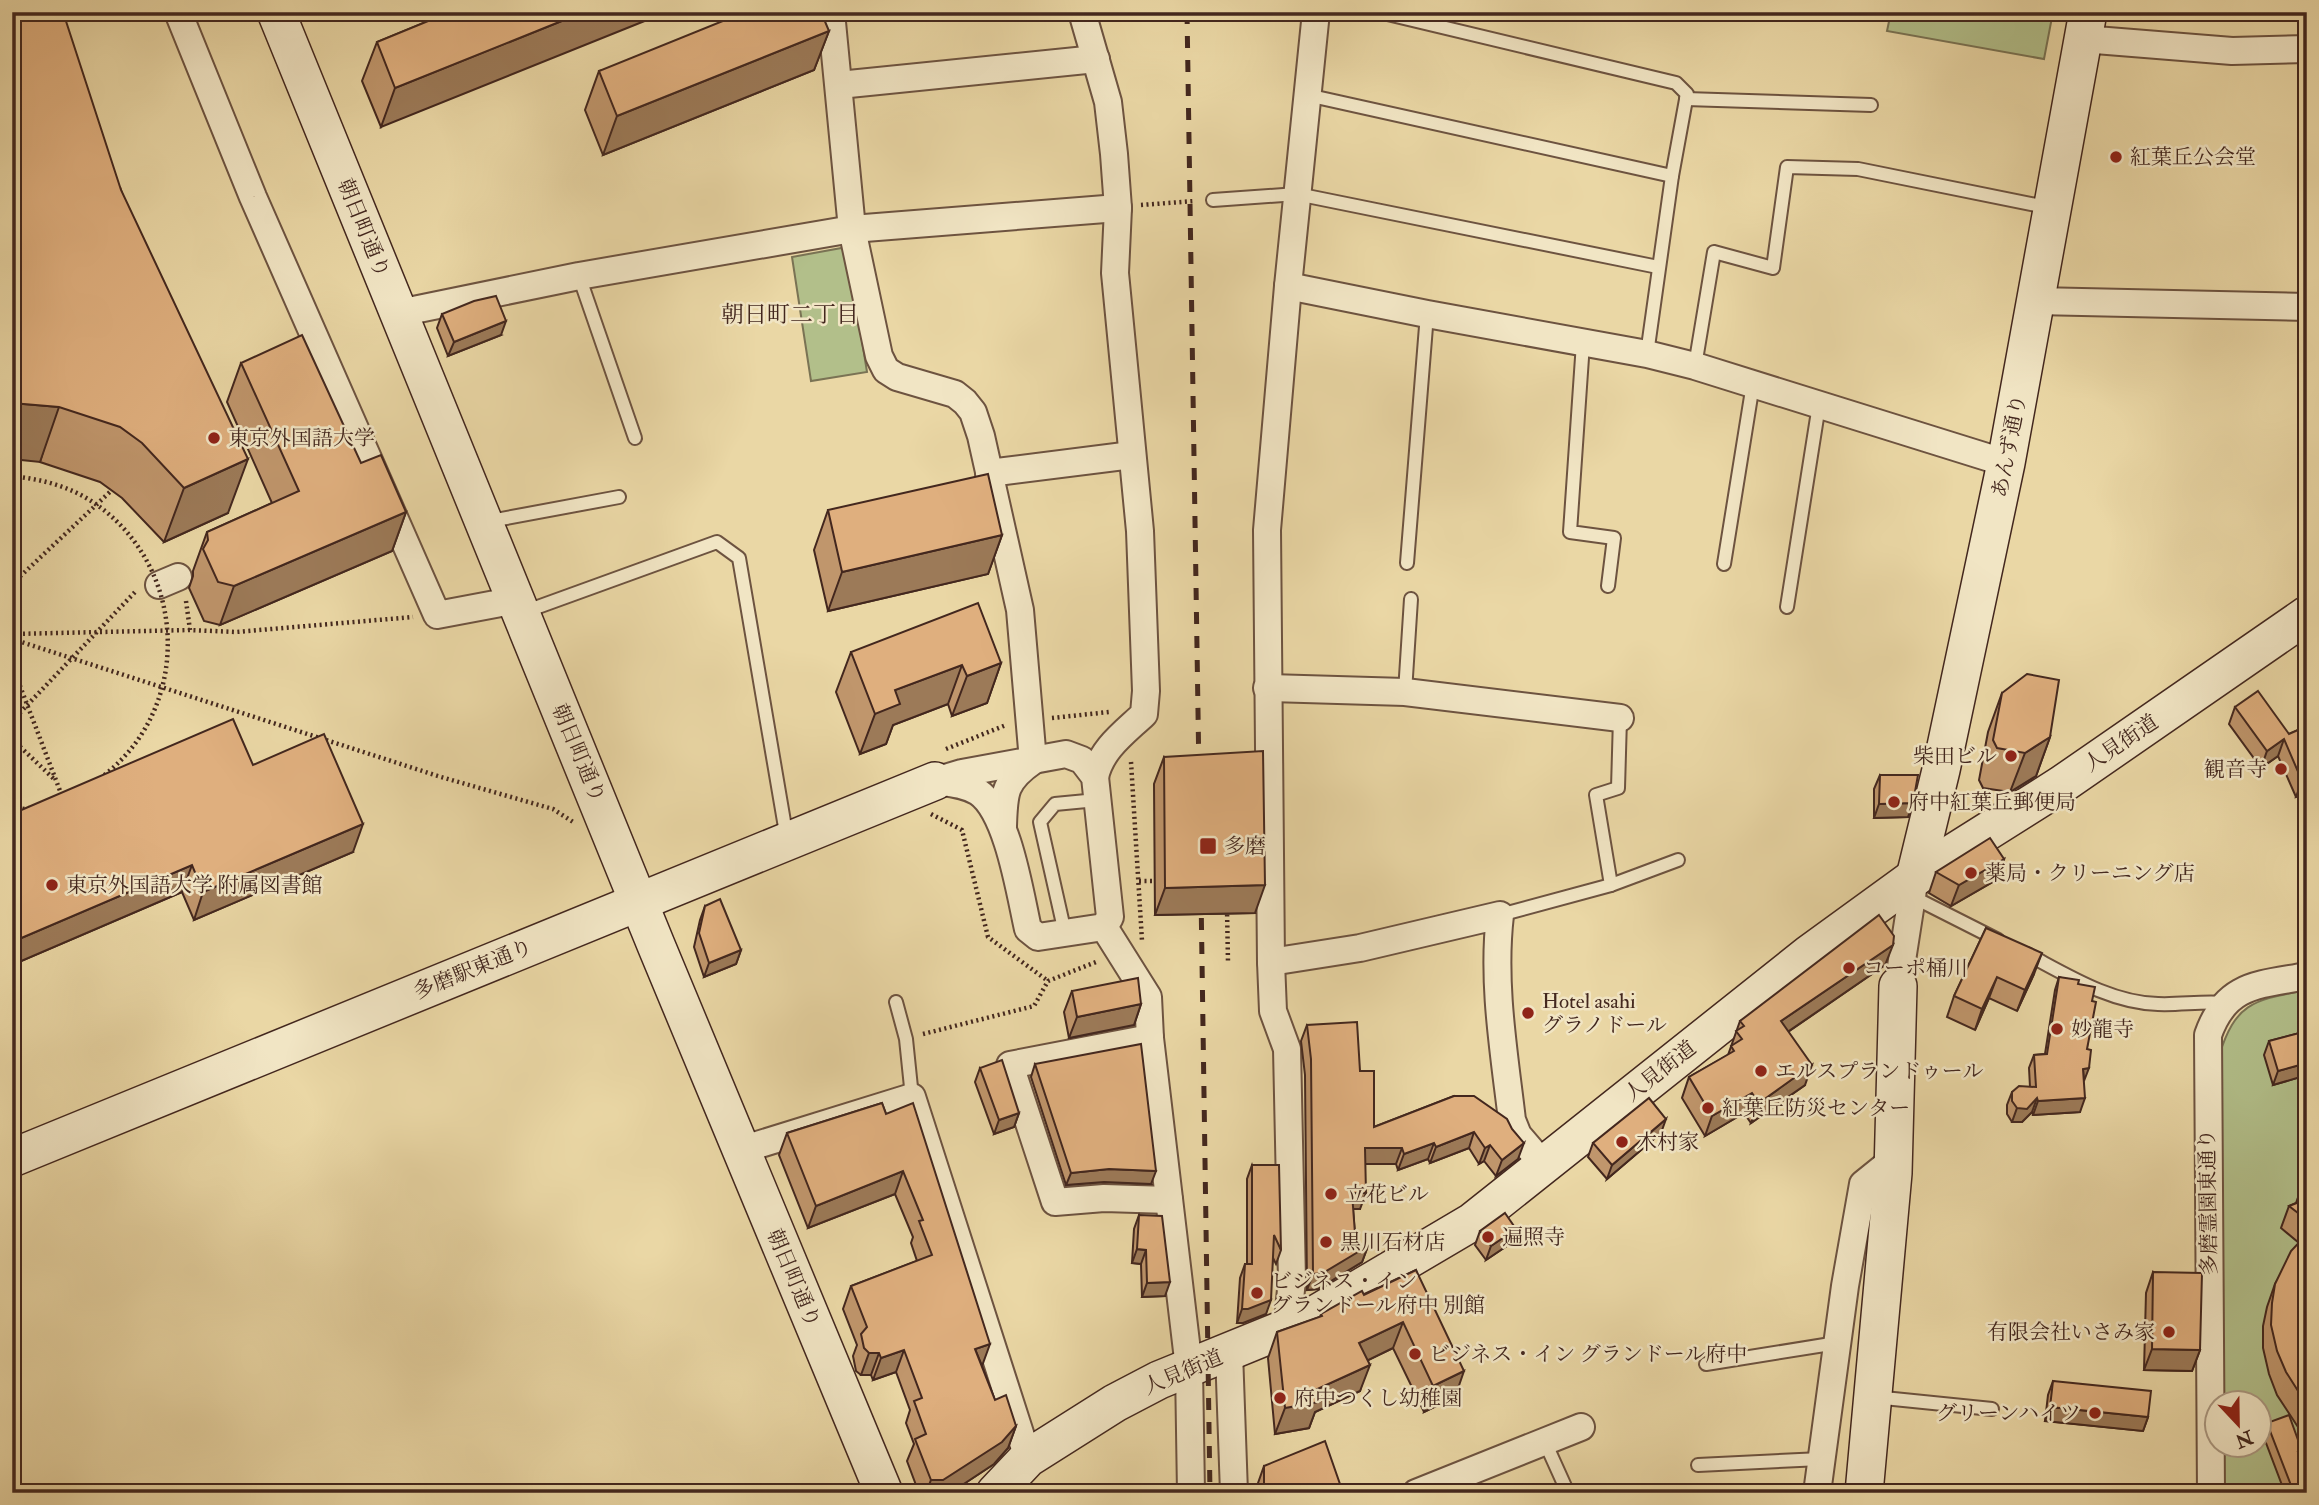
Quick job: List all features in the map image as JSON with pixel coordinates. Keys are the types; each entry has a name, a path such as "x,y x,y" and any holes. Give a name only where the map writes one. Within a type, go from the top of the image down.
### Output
{"street":[{"path":"178,12 253,197 437,615 519,606"},
{"name":"朝日町通り","path":"276,12 639,902 884,1493"},
{"path":"831,12 852,229 878,356 886,370 910,382 955,394 973,412 981,436 1020,610 1033,761"},
{"path":"934,782 962,773 1086,749 1144,714 1146,691 1140,531 1115,273 1118,208 1108,102 1082,12"},
{"path":"1287,1329 1292,1280 1287,1049 1273,1011 1271,962 1266,530 1287,286 1316,12"},
{"path":"2085,26 2232,51 2307,50"},
{"name":"あんず通り","path":"1913,886 1941,770 2006,464 2085,26"},
{"path":"839,85 1097,59"},
{"path":"399,313 579,276 852,229 1118,208"},
{"path":"1287,286 1647,354 1695,366 2006,464"},
{"path":"2036,301 2307,307"},
{"path":"989,473 1132,455"},
{"name":"人見街道","path":"995,1493 1028,1458 1115,1403 1189,1368 1287,1329 1371,1283 1472,1222 1542,1163 1809,954 1913,886 1985,832 2061,785 2307,615"},
{"path":"1267,688 1405,692 1620,718"},
{"path":"1104,927 1110,917 1096,788 1098,764 1120,727"},
{"path":"1066,754 1082,760 1096,788"},
{"path":"1033,761 1017,771 1009,781 1004,796 1003,826 1028,929 1038,937 1104,927"},
{"path":"1941,770 1946,790 1963,824 1985,832"},
{"path":"934,782 962,785 978,792 992,807 1003,826"},
{"name":"多磨駅東通り","path":"12,1158 934,782"},
{"path":"1864,1493 1894,1159 1898,986 1913,886"},
{"path":"1271,962 1360,948 1500,915 1497,936 1499,1010 1512,1120 1518,1135 1542,1163"},
{"path":"1104,927 1148,997 1150,1038 1189,1368 1191,1493"},
{"path":"2224,1003 2259,985 2307,976"},
{"name":"多磨霊園東通り","path":"2211,1493 2207,1056 2208,1035 2214,1017 2224,1003"},
{"path":"1150,1038 1010,1065 1055,1202 1104,1198 1169,1200"},
{"path":"741,1150 912,1097 1028,1458"},
{"path":"1817,1493 1837,1343 1863,1184 1894,1159"},
{"path":"1228,1352 1234,1493"},
{"path":"1416,1493 1457,1485 1581,1427"}],"lane":[{"path":"1379,12 1676,83 1687,94 1672,176 1647,354"},
{"path":"1307,95 1672,176"},
{"path":"1686,99 1871,105"},
{"path":"1695,366 1714,252 1773,268 1787,167 1858,169 2053,208"},
{"path":"1213,200 1297,194 1658,267"},
{"path":"579,276 635,438"},
{"path":"1407,563 1427,314"},
{"path":"1583,343 1570,533 1614,538 1608,586"},
{"path":"1724,564 1753,384"},
{"path":"1787,607 1819,405"},
{"path":"485,522 619,497"},
{"path":"519,606 717,542 739,558 787,842"},
{"path":"1405,692 1411,598"},
{"path":"1611,885 1596,795 1618,788 1620,718"},
{"path":"1065,933 1040,822 1055,804 1096,788"},
{"path":"1500,915 1611,885 1678,860"},
{"path":"1913,886 2013,947 2077,980 2123,999 2158,1004 2205,1001 2224,1003"},
{"path":"896,1002 906,1039 912,1097"},
{"path":"1706,1364 1837,1343"},
{"path":"1874,1396 1992,1409"},
{"path":"1545,1442 1568,1493"},
{"path":"1699,1465 1821,1459"}],"path":[{"path":"1118,208 1213,200"},
{"path":"12,475 62,486 88,499 111,516 131,536 147,559 166,576 169,641 167,670 160,697 149,724 133,747 98,780"},
{"path":"12,584 112,490"},
{"path":"12,721 97,632 166,576"},
{"path":"12,637 97,632 236,632 437,615"},
{"path":"12,637 72,659 441,777 553,809 583,828"},
{"path":"12,664 65,800 56,801"},
{"path":"1048,981 988,937 962,830 934,782 1002,726 1108,710 1120,727"},
{"path":"12,739 57,782"},
{"path":"12,811 37,807"},
{"path":"1139,881 1163,881"},
{"path":"1226,898 1228,962"}],"green space":[{"path":"1891,12 2053,12 2044,59 1887,31"},
{"path":"847,247 867,372 811,381 792,257"},
{"path":"2307,990 2307,1493 2221,1493 2221,1460 2274,1460 2274,1390 2221,1390 2219,1056 2233,1024 2241,1014 2250,1006 2274,997"}],"building":[{"path":"12,12 63,12 121,190 248,459 184,488 142,443 120,427 59,407 12,403"},
{"path":"450,12 584,12 395,88 377,42"},
{"path":"745,12 821,12 829,31 617,116 599,71"},
{"path":"496,296 506,321 454,342 442,314 474,301"},
{"path":"302,335 361,463 381,455 406,512 234,586 218,582 203,549 208,540 207,532 299,491 241,363"},
{"path":"988,474 1002,535 842,572 828,510"},
{"path":"978,603 1001,663 967,676 962,665 895,690 900,704 875,714 851,652"},
{"path":"2027,674 2059,680 2050,737 2025,753 1997,748 1993,740 2002,693"},
{"path":"2258,691 2289,734 2307,726 2307,779 2302,781 2284,739 2267,751 2235,707"},
{"path":"233,719 253,765 324,734 363,824 203,892 192,865 12,942 12,814"},
{"path":"1263,751 1265,885 1165,888 1164,757"},
{"path":"1880,775 1918,775 1913,803 1879,804"},
{"path":"1990,838 2004,859 1959,885 1936,872"},
{"path":"720,899 741,950 709,963 699,933 705,906"},
{"path":"1879,915 1894,936 1893,945 1781,1021 1812,1065 1759,1103 1752,1093 1712,1116 1689,1077 1734,1051 1731,1046 1742,1039 1736,1031 1744,1026 1740,1021"},
{"path":"1986,928 2042,953 2025,990 1997,977 1982,1009 1954,996"},
{"path":"2059,977 2079,980 2078,984 2095,987 2092,1001 2096,1002 2087,1049 2091,1050 2089,1068 2083,1069 2085,1098 2038,1101 2037,1098 2027,1109 2017,1108 2012,1101 2012,1092 2019,1086 2036,1087 2034,1055 2047,1054"},
{"path":"1138,978 1141,1004 1077,1017 1072,991"},
{"path":"1357,1022 1360,1071 1374,1071 1374,1127 1454,1096 1474,1096 1507,1119 1524,1143 1502,1160 1490,1145 1485,1148 1474,1132 1436,1147 1434,1143 1404,1154 1402,1148 1365,1148 1366,1193 1352,1193 1356,1247 1368,1246 1323,1273 1313,1274 1311,1059 1307,1025"},
{"path":"2307,1031 2307,1063 2278,1071 2269,1041"},
{"path":"1141,1044 1156,1171 1109,1169 1071,1173 1035,1064"},
{"path":"1002,1060 1019,1113 999,1120 980,1068"},
{"name":"木村家","path":"1649,1098 1666,1119 1612,1165 1593,1143"},
{"path":"882,1103 886,1114 913,1103 990,1344 975,1349 995,1400 1006,1395 1016,1426 1002,1442 943,1480 931,1480 915,1439 926,1434 914,1401 922,1398 904,1350 881,1358 879,1353 869,1353 864,1348 861,1334 867,1327 851,1286 932,1255 919,1221 923,1220 903,1171 816,1206 787,1133"},
{"path":"1252,1165 1279,1165 1281,1250 1274,1235 1271,1300 1242,1309 1245,1264 1252,1264"},
{"path":"2307,1184 2307,1199 2302,1186"},
{"path":"2307,1199 2307,1220 2289,1206"},
{"path":"1505,1213 1516,1229 1491,1246 1480,1231"},
{"path":"1139,1215 1162,1216 1170,1282 1147,1283 1146,1250 1137,1249"},
{"path":"2307,1234 2307,1405 2286,1372 2277,1351 2271,1325 2275,1284 2291,1251"},
{"path":"1416,1270 1464,1371 1433,1386 1403,1322 1359,1343 1370,1365 1315,1390 1319,1402 1285,1408 1277,1332 1322,1316 1321,1314 1362,1291 1364,1295"},
{"name":"有限会社いさみ家","path":"2153,1272 2202,1273 2200,1350 2152,1349"},
{"path":"2053,1381 2151,1391 2148,1417 2050,1407"},
{"path":"2289,1415 2302,1451 2298,1452 2307,1475 2306,1493 2294,1493 2274,1441 2274,1420"},
{"path":"1325,1441 1341,1487 1328,1493 1264,1493 1264,1466"}],"railway":[{"path":"1187,12 1199,775"},
{"path":"1201,894 1210,1493"}],"place":[{"name":"紅葉丘公会堂","path":"2116,157"},
{"name":"東京外国語大学","path":"214,438"},
{"name":"柴田ビル","path":"2011,756"},
{"name":"観音寺","path":"2281,769"},
{"name":"府中紅葉丘郵便局","path":"1894,802"},
{"name":"多磨","path":"1208,846"},
{"name":"薬局・クリーニング店","path":"1971,873"},
{"name":"東京外国語大学 附属図書館","path":"52,885"},
{"name":"コーポ桶川","path":"1849,968"},
{"name":"Hotel asahi グラノドール","path":"1528,1013"},
{"name":"妙龍寺","path":"2057,1029"},
{"name":"エルスプランドゥール","path":"1761,1071"},
{"name":"紅葉丘防災センター","path":"1708,1108"},
{"name":"木村家","path":"1622,1142"},
{"name":"立花ビル","path":"1331,1194"},
{"name":"遍照寺","path":"1488,1237"},
{"name":"黒川石材店","path":"1326,1242"},
{"name":"ビジネス・イン グランドール府中 別館","path":"1257,1293"},
{"name":"有限会社いさみ家","path":"2169,1332"},
{"name":"ビジネス・イン グランドール府中","path":"1415,1354"},
{"name":"府中つくし幼稚園","path":"1280,1398"},
{"name":"グリーンハイツ","path":"2095,1413"}],"district":[{"name":"朝日町二丁目","path":"790,314"}]}
